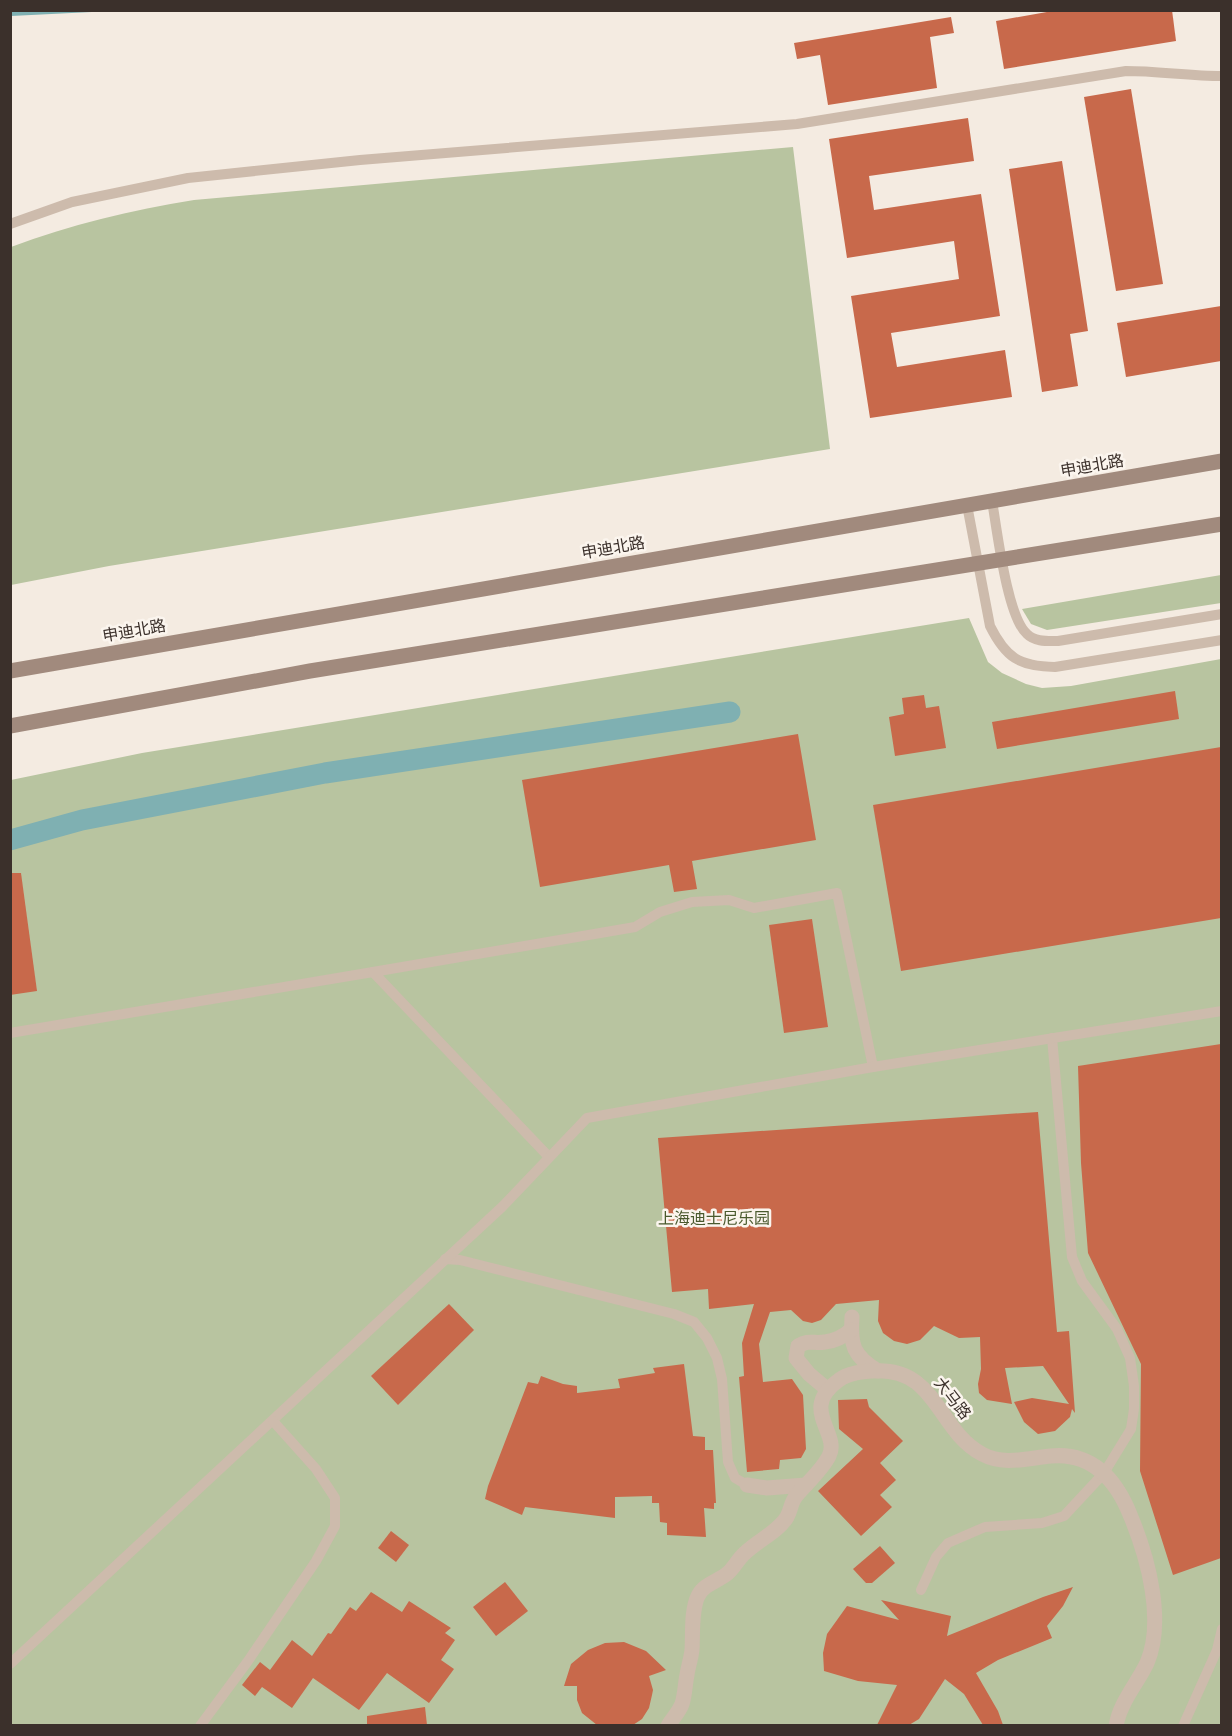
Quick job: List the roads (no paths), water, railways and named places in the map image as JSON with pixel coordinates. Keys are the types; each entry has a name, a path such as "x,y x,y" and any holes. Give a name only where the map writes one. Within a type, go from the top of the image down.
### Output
{"street":[{"name":"申迪北路","path":"10,671 1221,461"},
{"path":"10,726 310,671 1221,524"},
{"path":"668,1725 682,1705 692,1653 693,1620 698,1595 712,1581 728,1573 744,1553 771,1533 786,1518 794,1498 830,1455 831,1444 821,1420 820,1408 828,1390 800,1365 796,1358 798,1346 807,1341 823,1343 838,1340 852,1324 856,1353 865,1363 878,1371"},
{"name":"大马路","path":"828,1390 840,1379 859,1372 878,1371 902,1374 925,1388 952,1427 967,1444 984,1455 1006,1461 1052,1456 1073,1457 1090,1462 1104,1473"},
{"path":"1104,1473 1131,1516 1145,1556 1152,1592 1155,1635 1147,1662 1118,1715 1116,1725"},
{"path":"747,1485 767,1488 806,1485"}],"lane":[{"path":"10,224 72,202 188,178 372,159 797,124 1126,71 1221,76"},
{"path":"992,501 1014,615 1028,636 1041,640 1058,640 1221,614"},
{"path":"967,505 990,626 999,644 1013,657 1032,666 1055,668 1221,640"},
{"path":"10,1033 635,927 660,912 692,902 729,900 754,908 837,893 873,1067"},
{"path":"373,972 549,1158"},
{"path":"10,1664 502,1207 587,1118 873,1067 1221,1011"},
{"path":"921,1590 936,1557 948,1543 985,1527 1042,1523 1064,1516 1104,1473 1131,1429 1134,1386 1130,1358 1117,1329 1082,1281 1072,1257 1052,1038"},
{"path":"445,1259 460,1260 590,1292 674,1314 694,1322 707,1338 717,1358 722,1379 728,1462 735,1478 747,1485"},
{"path":"200,1725 248,1661 316,1561 335,1526 335,1498 316,1469 273,1421"},
{"path":"1183,1725 1217,1650 1221,1629"}],"water":[{"path":"11,10 112,10 112,11 11,16"}],"waterway":[{"path":"10,840 82,820 325,773 730,712"}],"park label":[{"name":"上海迪士尼乐园","path":"714,1218"}]}
